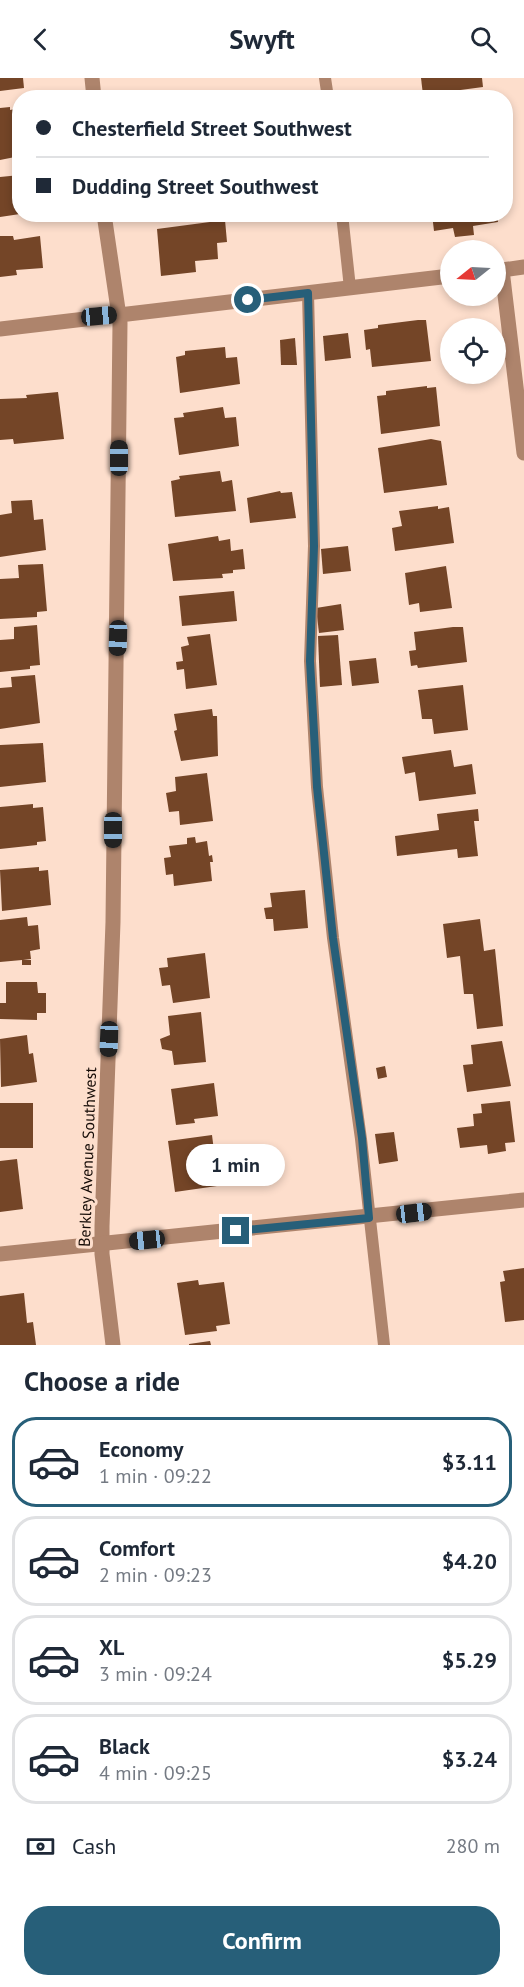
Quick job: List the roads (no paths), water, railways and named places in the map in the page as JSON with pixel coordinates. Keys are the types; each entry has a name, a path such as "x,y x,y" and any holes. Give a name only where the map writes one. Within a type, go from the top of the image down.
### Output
{"street":[{"name":"Berkley Avenue Southwest","path":"105,222 118,315 118,638 113,922 102,1244 113,1345"},
{"path":"506,269 524,267"},
{"path":"0,329 440,277"},
{"path":"503,306 524,453"},
{"path":"0,1254 369,1218 524,1200"}],"lane":[{"path":"343,222 350,288"},
{"path":"308,293 314,546 310,661 317,787 333,938 362,1138 384,1345"}]}
